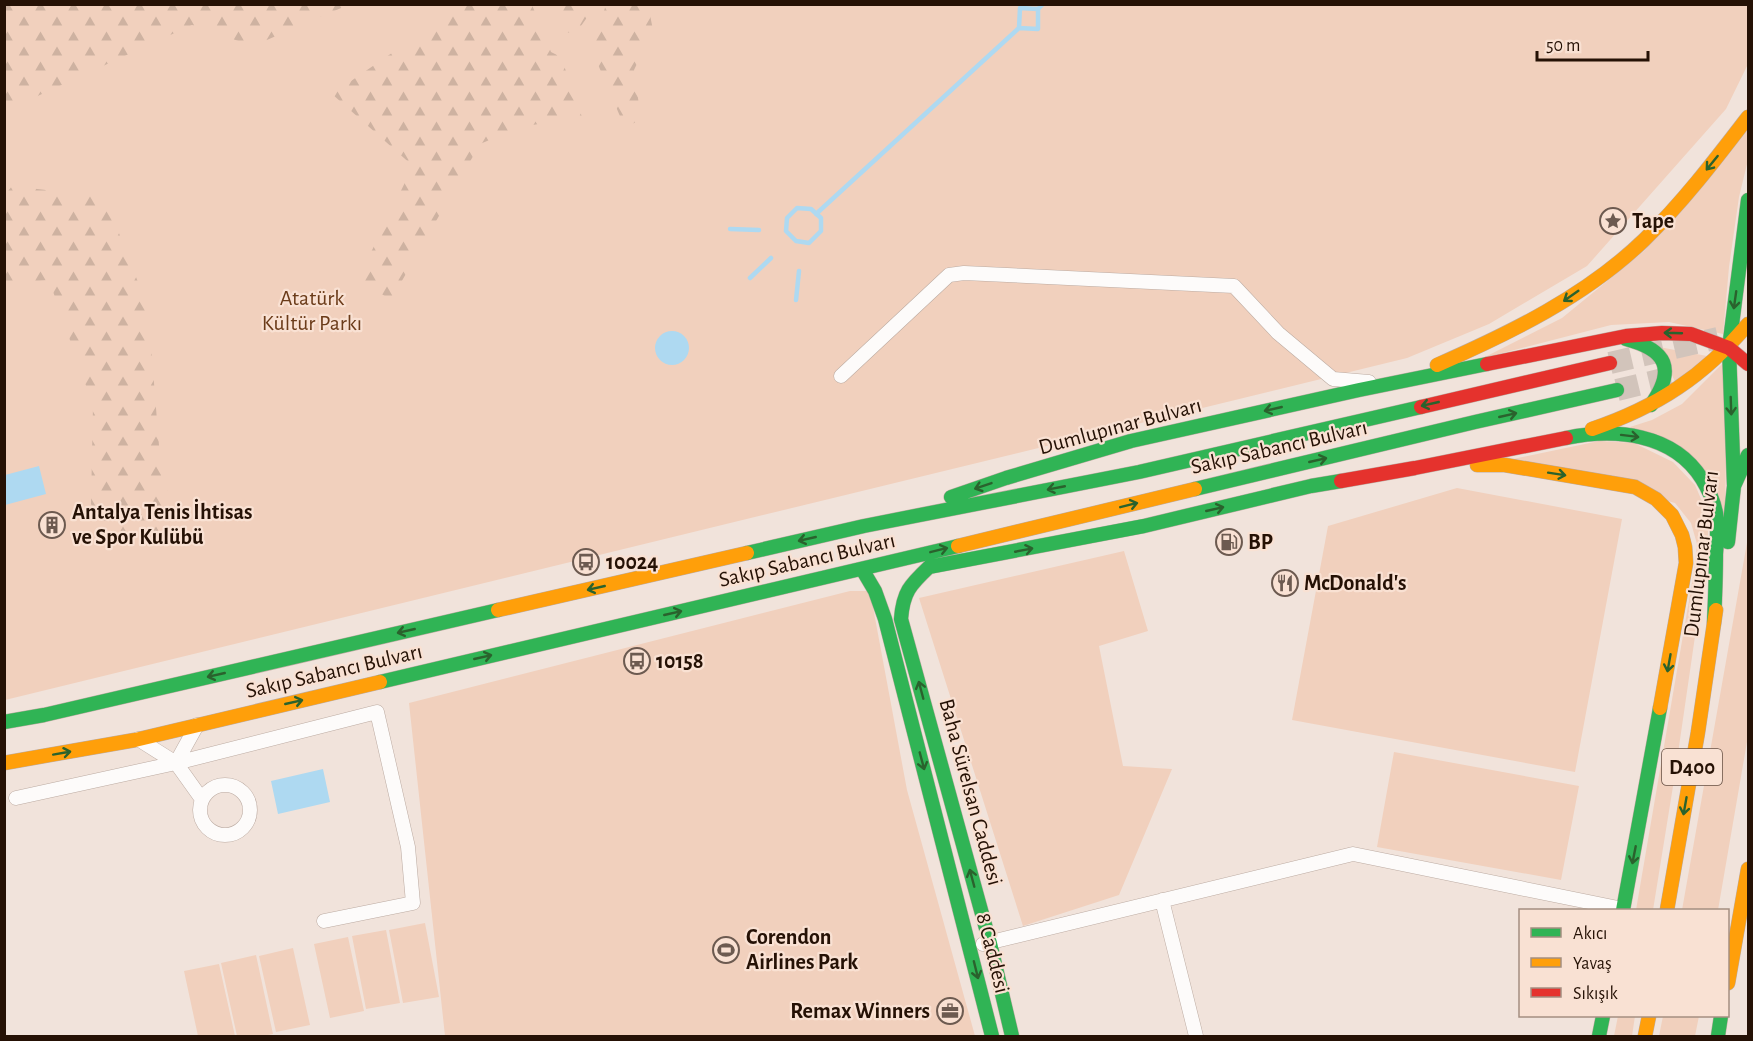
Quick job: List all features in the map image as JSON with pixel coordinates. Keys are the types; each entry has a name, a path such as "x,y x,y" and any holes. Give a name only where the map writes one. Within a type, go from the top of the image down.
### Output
{"main road":[{"path":"1392,384 1461,355 1551,310 1604,273 1633,250 1666,218 1749,117"},
{"name":"Dumlupınar Bulvarı","path":"1667,909 1698,732 1734,486 1729,348 1749,200"},
{"path":"1571,437 1637,412 1673,393 1729,348 1749,324"},
{"path":"1392,384 1619,337 1662,333 1691,334 1729,348 1749,364"},
{"path":"1619,337 1642,342 1653,348 1663,360 1666,372 1660,393 1651,405"},
{"path":"864,526 1139,472 1610,363"},
{"name":"Dumlupınar Bulvarı","path":"864,526 1006,478 1131,441 1392,384"},
{"name":"Sakıp Sabancı Bulvarı","path":"4,763 138,739 1617,390"},
{"path":"862,569 928,567 1144,526 1311,486 1571,437 1614,434 1642,437 1676,452 1693,465 1709,491 1716,513 1717,536 1714,623"},
{"path":"1734,486 1749,455"},
{"path":"1415,468 1505,465 1635,487 1648,493 1666,507 1679,526 1683,536 1686,559 1682,592 1623,909"},
{"path":"1728,536 1734,516 1746,504"},
{"name":"Sakıp Sabancı Bulvarı","path":"4,722 44,715 864,526"},
{"name":"Baha Sürelsan Caddesi","path":"928,567 908,587 902,600 901,619 990,944 1012,1036"},
{"name":"8 Caddesi","path":"862,569 875,591 885,619 992,1036"},
{"path":"1729,978 1747,890 1749,869"},
{"path":"1599,1036 1603,1017"},
{"path":"1718,1036 1721,1017"},
{"path":"1644,1036 1648,1019"}],"street":[{"path":"841,376 949,275 964,273 1234,286 1278,333 1333,378 1392,384"},
{"path":"16,798 176,763 377,712 408,847 413,903 324,921"},
{"path":"176,763 198,725"},
{"path":"138,739 176,763 201,798"},
{"path":"969,945 990,944 1353,854 1618,909"},
{"path":"1162,900 1196,1036"}],"green space":[{"name":"Atatürk Kültür Parkı","path":"1748,4 1748,64 1726,109 1587,266 1489,324 1407,358 5,700 4,5"},
{"path":"4,5 348,5 253,46 192,25 5,111"},
{"path":"462,5 532,5 551,52 561,57 582,117 520,127 480,144 391,300 358,279 413,166 332,94"},
{"path":"558,5 591,5 588,16 576,33 560,32"},
{"path":"606,5 648,5 653,30 634,70 641,119 625,128 591,48"},
{"path":"1748,127 1748,160 1739,197 1729,267 1723,334 1669,322 1611,325 1483,358 1562,318 1644,251"},
{"path":"12,186 105,197 148,308 162,483 188,521 110,546 91,504 93,406 49,280 5,284 5,195"},
{"path":"1659,347 1707,356 1677,386"},
{"path":"1727,359 1725,531 1711,476 1630,427 1652,420 1682,404"},
{"path":"1599,441 1634,443 1673,462 1695,485 1708,515 1708,547 1653,909 1636,909 1694,571 1697,544 1691,523 1675,503 1513,459"},
{"path":"1457,488 1622,519 1575,772 1292,720 1328,526"},
{"path":"1748,537 1748,736 1718,909 1682,909"},
{"path":"1124,551 1148,631 1099,646 1123,766 1172,769 1119,895 1023,926 919,598"},
{"path":"850,591 870,591 907,790 975,1036 445,1036 409,703"},
{"path":"1394,752 1579,786 1561,880 1377,847"},
{"path":"425,923 439,997 403,1003 389,930"},
{"path":"386,930 400,1003 366,1009 352,936"},
{"path":"348,937 364,1011 330,1018 314,944"},
{"path":"293,948 310,1025 276,1032 259,956"},
{"path":"256,955 273,1034 237,1036 221,963"},
{"path":"219,964 235,1036 198,1036 184,971"},
{"path":"1618,1017 1635,1017 1632,1036 1614,1036"},
{"path":"1663,1017 1699,1017 1695,1036 1659,1036"}],"water":[{"path":"672,331 684,336 689,348 684,360 672,365 660,360 655,348 660,336"},
{"path":"39,466 46,494 5,505 5,475"},
{"path":"323,769 330,802 278,814 271,781"}],"waterway":[{"path":"816,214 1019,28 1038,29 1038,9 1043,4"},
{"path":"1019,28 1020,8 1038,9"},
{"path":"797,208 811,209 821,218 821,231 809,243 796,241 786,231 787,218 797,208"},
{"path":"730,229 759,230"},
{"path":"750,278 771,258"},
{"path":"796,300 799,271"}],"tunnel":[{"path":"1610,363 1718,338"},
{"path":"1617,390 1680,375"}],"traffic: fast":[{"path":"1734,486 1729,348 1748,200"},
{"path":"1626,339 1651,349 1659,355 1663,363 1665,371 1663,381 1651,405"},
{"path":"951,497 1006,478 1131,441 1487,364"},
{"path":"1195,489 1617,390"},
{"path":"747,553 864,526 1139,472 1421,407"},
{"path":"1566,438 1623,434 1659,443 1690,464 1702,479 1716,513 1714,623"},
{"path":"1728,542 1734,486 1748,455"},
{"path":"929,567 1144,526 1311,486 1341,481"},
{"path":"380,682 958,546"},
{"path":"929,567 906,595 901,619 990,943 1012,1036"},
{"path":"862,569 875,591 885,619 992,1036"},
{"path":"4,722 44,715 498,610"},
{"path":"1623,909 1660,708"},
{"path":"1599,1036 1603,1017"},
{"path":"1718,1036 1721,1017"}],"traffic: slow":[{"path":"1437,365 1546,312 1597,279 1621,260 1672,211 1748,117"},
{"path":"1592,429 1638,411 1678,388 1714,359 1748,324"},
{"path":"1477,465 1505,465 1635,487 1656,499 1672,515 1682,535 1686,563 1660,708"},
{"path":"958,546 1195,489"},
{"path":"498,610 747,553"},
{"path":"1667,909 1698,732 1716,610"},
{"path":"4,763 135,740 380,682"},
{"path":"1729,977 1748,869"},
{"path":"1645,1036 1649,1017"}],"traffic: jam":[{"path":"1487,364 1626,336 1662,333 1691,334 1729,348 1748,364"},
{"path":"1421,407 1610,363"},
{"path":"1341,481 1566,438"}],"place":[{"name":"Tape","path":"1613,221"},
{"name":"Antalya Tenis İhtisas ve Spor Kulübü","path":"52,525"},
{"name":"BP","path":"1229,542"},
{"name":"10024","path":"586,562"},
{"name":"McDonald's","path":"1285,583"},
{"name":"10158","path":"637,661"},
{"name":"Corendon Airlines Park","path":"726,950"},
{"name":"Remax Winners","path":"950,1011"}]}
